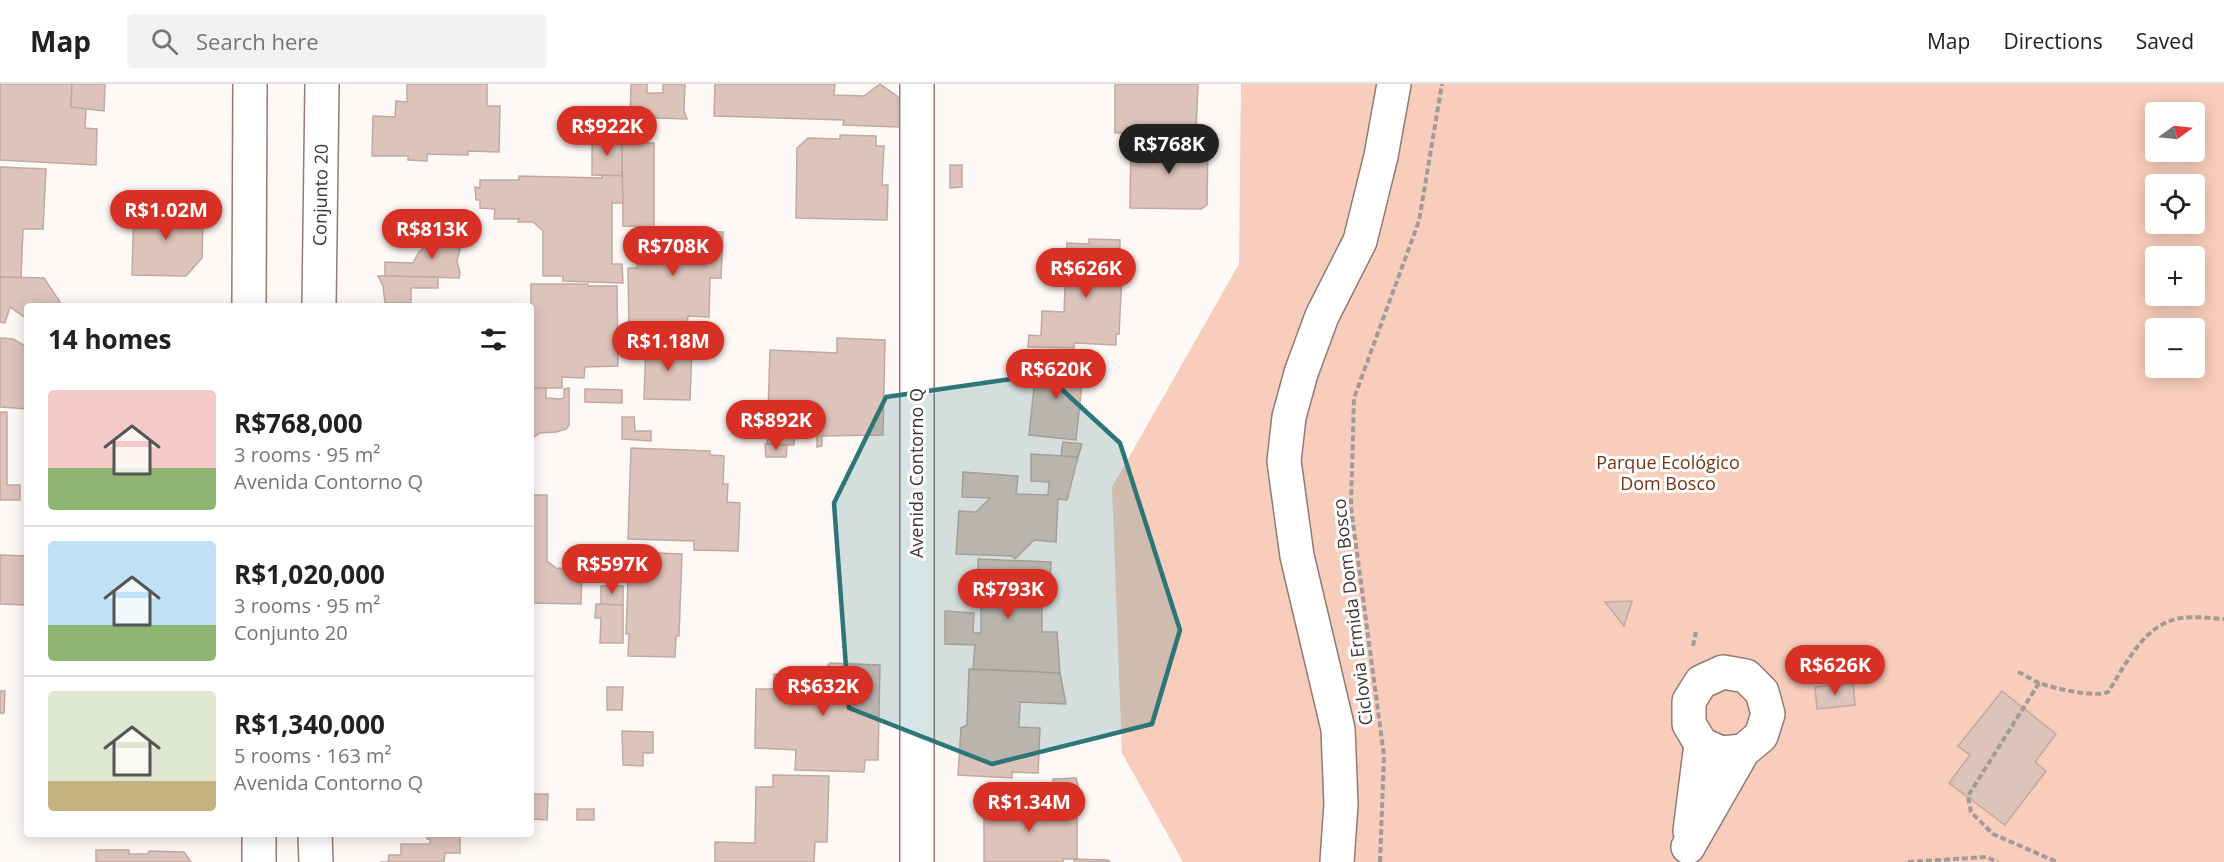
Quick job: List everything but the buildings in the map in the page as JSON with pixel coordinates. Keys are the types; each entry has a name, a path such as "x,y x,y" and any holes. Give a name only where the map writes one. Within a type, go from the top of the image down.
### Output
{"street":[{"path":"249,303 250,84"},
{"name":"Conjunto 20","path":"319,303 322,84"},
{"name":"Avenida Contorno Q","path":"917,84 917,862"},
{"path":"1337,862 1341,804 1338,729 1297,556 1284,461 1289,417 1301,374 1322,316 1360,241 1381,156 1394,84"},
{"path":"1688,855 1743,751 1761,736 1768,714 1762,692 1746,676 1722,672 1701,681 1689,701 1689,724 1701,744 1721,753 1743,751"},
{"path":"1688,855 1701,744"},
{"path":"248,862 249,837"},
{"path":"259,862 260,837"},
{"path":"315,837 316,862"}],"path":[{"name":"Ciclovia Ermida Dom Bosco","path":"1380,862 1384,756 1351,507 1354,398 1419,221 1442,84"},
{"path":"2018,672 2039,683 2103,694 2108,692 2140,642 2160,625 2181,618 2224,619"},
{"path":"2039,683 1968,796 1971,812 1993,834 2057,862"},
{"path":"1908,862 1986,857 1998,862"}],"highlighted area":[{"path":"1045,374 1120,443 1180,630 1152,724 992,764 849,708 834,503 886,397"}],"green space":[{"name":"Parque Ecológico Dom Bosco","path":"1241,84 2224,84 2224,862 1183,862 1122,753 1112,487 1239,264"}]}
